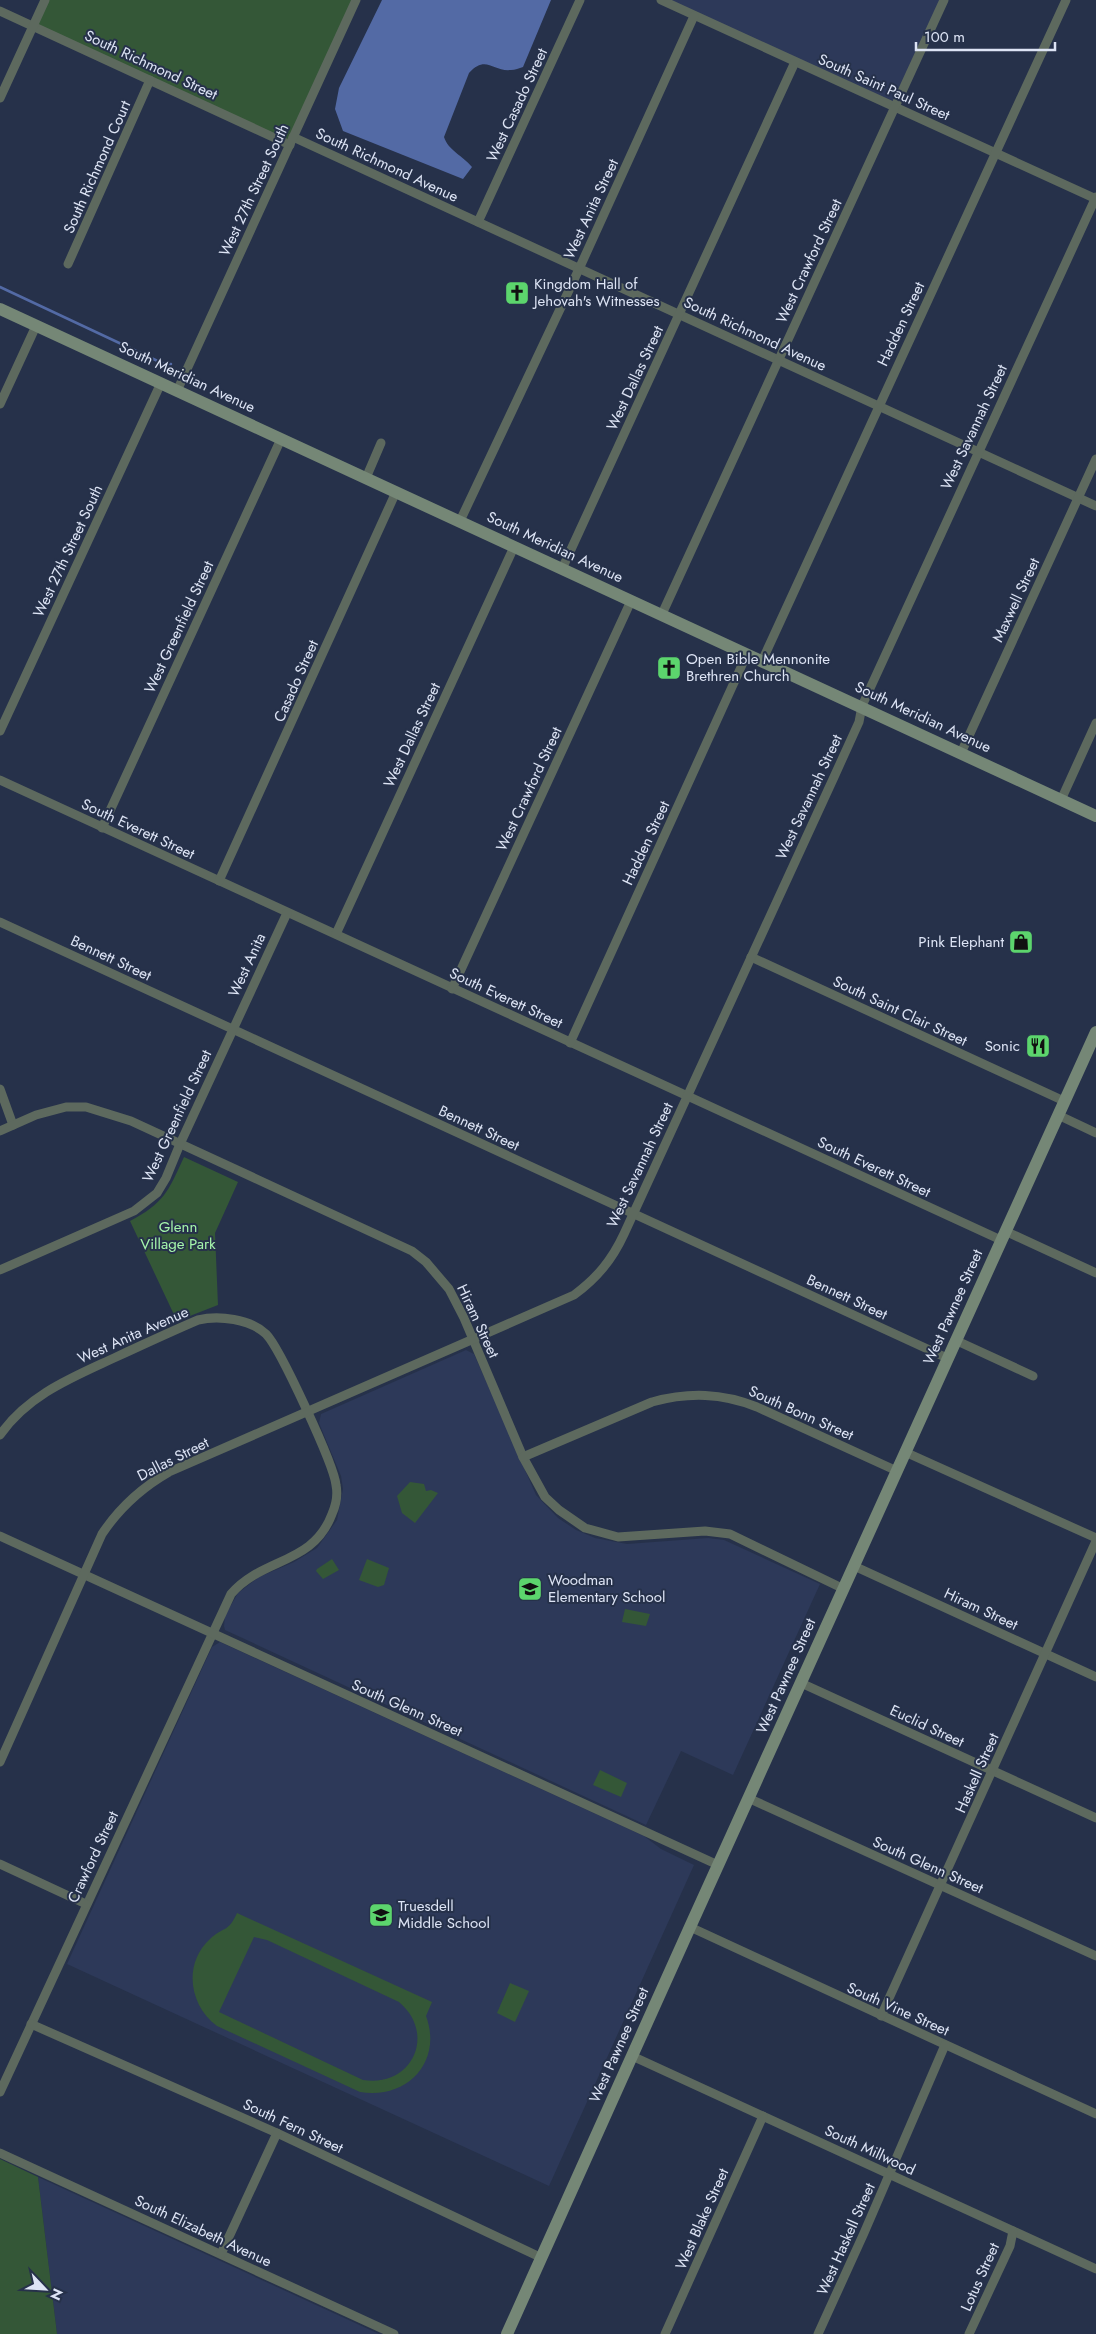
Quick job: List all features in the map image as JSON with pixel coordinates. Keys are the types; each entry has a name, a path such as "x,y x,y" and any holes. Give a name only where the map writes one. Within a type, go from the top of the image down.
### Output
{"main road":[{"name":"South Meridian Avenue","path":"0,309 862,706 1096,816"},
{"name":"West Pawnee Street","path":"508,2334 748,1798 1096,1032"}],"street":[{"path":"0,98 45,0"},
{"name":"West 27th Street South","path":"177,391 356,0"},
{"name":"West Casado Street","path":"478,222 580,0"},
{"name":"South Saint Paul Street","path":"661,0 1096,198"},
{"name":"West Crawford Street","path":"662,614 944,0"},
{"name":"Hadden Street","path":"762,661 1066,0"},
{"name":"South Richmond Street","path":"0,11 150,80 291,141"},
{"name":"West Anita Street","path":"460,521 579,269 694,16"},
{"name":"West Dallas Street","path":"562,569 795,62"},
{"name":"South Richmond Court","path":"68,264 150,80"},
{"name":"South Richmond Avenue","path":"291,141 478,222 1096,506"},
{"name":"West Savannah Street","path":"473,1340 574,1295 601,1273 614,1254 859,722 862,706 1096,198"},
{"path":"0,404 36,326"},
{"name":"West 27th Street South","path":"0,730 161,383"},
{"name":"West Greenfield Street","path":"102,828 281,438"},
{"path":"366,478 381,443"},
{"name":"Maxwell Street","path":"960,753 1096,459"},
{"name":"Casado Street","path":"219,881 396,492"},
{"name":"West Dallas Street","path":"336,934 514,547"},
{"name":"West Crawford Street","path":"452,989 631,600"},
{"name":"Hadden Street","path":"570,1043 747,654"},
{"path":"1061,800 1096,724"},
{"name":"South Everett Street","path":"0,780 687,1096 1003,1235 1096,1273"},
{"name":"West Anita","path":"233,1029 287,913"},
{"name":"Bennett Street","path":"0,922 947,1358"},
{"name":"South Saint Clair Street","path":"751,957 1064,1101"},
{"name":"West Greenfield Street","path":"0,1270 134,1211 157,1192 166,1178 233,1029"},
{"path":"0,1089 13,1125"},
{"name":"Hiram Street","path":"0,1130 57,1108 86,1107 131,1121 420,1256 449,1289 523,1457 545,1497 559,1510 585,1528 618,1537 717,1531 730,1534 844,1589"},
{"path":"1058,1115 1096,1133"},
{"name":"West Anita Avenue","path":"0,1435 18,1413 65,1380 198,1320 213,1317 237,1321 258,1328 266,1334 285,1366 307,1413"},
{"name":"Dallas Street","path":"0,1762 84,1575 110,1522 147,1485 169,1472 473,1340"},
{"path":"955,1340 1033,1376"},
{"name":"South Bonn Street","path":"523,1457 652,1402 674,1396 705,1395 735,1399 751,1405 897,1471"},
{"path":"211,1634 231,1594 238,1586 256,1574 310,1548 326,1527 332,1514 337,1494 334,1472 307,1413"},
{"path":"905,1452 1096,1540"},
{"name":"South Glenn Street","path":"0,1536 718,1865"},
{"name":"Haskell Street","path":"881,2016 1096,1540"},
{"name":"Hiram Street","path":"854,1566 1096,1677"},
{"name":"Crawford Street","path":"0,2092 211,1634"},
{"name":"Euclid Street","path":"801,1683 1096,1818"},
{"name":"South Glenn Street","path":"748,1798 1096,1956"},
{"path":"0,1864 86,1904"},
{"name":"South Vine Street","path":"690,1927 1096,2114"},
{"name":"South Fern Street","path":"31,2024 277,2133 542,2258"},
{"name":"West Haskell Street","path":"818,2334 890,2174 945,2045"},
{"name":"South Millwood","path":"632,2056 1096,2269"},
{"name":"West Blake Street","path":"665,2334 764,2116"},
{"path":"221,2254 277,2133"},
{"name":"South Elizabeth Avenue","path":"0,2153 394,2334"},
{"name":"Lotus Street","path":"969,2334 1010,2246 1014,2231"}],"shaded area":[{"path":"382,0 551,0 523,67 505,70 485,64 475,67 469,73 444,137 449,146 472,167 463,179 343,131 335,109 339,88"},
{"path":"662,0 944,0 895,107"},
{"name":"Woodman Elementary School","path":"466,1350 474,1354 536,1495 558,1518 576,1530 595,1538 627,1544 708,1538 724,1540 820,1584 733,1775 681,1751 646,1825 225,1630 225,1616 238,1593 259,1577 294,1562 317,1548 337,1520 343,1489 341,1476 319,1423 321,1414"},
{"name":"Truesdell Middle School","path":"220,1642 644,1836 661,1849 694,1865 549,2186 67,1964 212,1647"},
{"path":"38,2177 379,2334 57,2334"}],"green space":[{"path":"45,0 356,0 290,145 33,26"},
{"name":"Glenn Village Park","path":"184,1157 238,1182 215,1233 218,1305 177,1321 130,1221 151,1208 164,1195"},
{"path":"410,1482 424,1484 426,1491 431,1490 438,1493 415,1523 402,1513 397,1496"},
{"path":"332,1559 339,1570 323,1579 316,1571"},
{"path":"367,1559 389,1568 384,1585 378,1587 359,1580"},
{"path":"625,1609 650,1614 646,1626 622,1622"},
{"path":"600,1770 627,1783 621,1797 593,1785"},
{"path":"237,1913 432,2002 426,2016 430,2033 429,2048 425,2062 417,2074 406,2084 393,2090 377,2093 360,2092 217,2026 200,2007 195,1996 193,1972 201,1949 210,1939 231,1924","holes":["254,1937 267,1940 399,2002 410,2015 416,2029 417,2043 414,2056 406,2067 395,2076 380,2080 363,2080 219,2012"]},
{"path":"510,1983 529,1991 515,2022 497,2013"},
{"path":"0,2159 38,2177 57,2334 0,2334"}],"waterway":[{"path":"0,287 164,364 171,364"}],"place":[{"name":"Kingdom Hall of Jehovah's Witnesses","path":"517,293"},
{"name":"Open Bible Mennonite Brethren Church","path":"669,668"},
{"name":"Pink Elephant","path":"1021,942"},
{"name":"Sonic","path":"1038,1046"},
{"name":"Woodman Elementary School","path":"530,1589"},
{"name":"Truesdell Middle School","path":"381,1915"}]}
